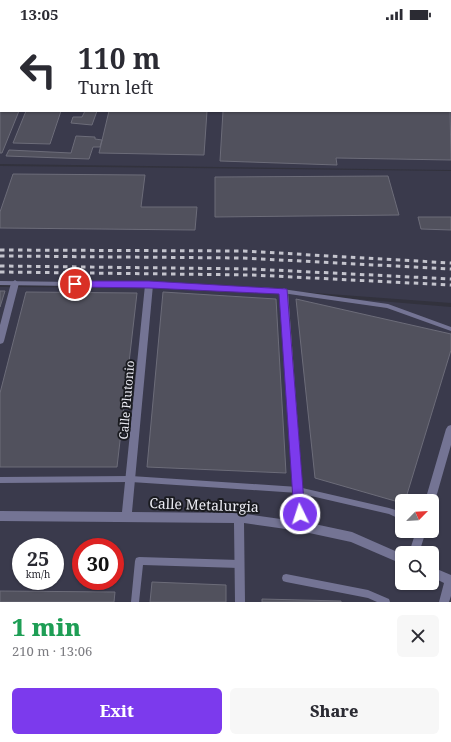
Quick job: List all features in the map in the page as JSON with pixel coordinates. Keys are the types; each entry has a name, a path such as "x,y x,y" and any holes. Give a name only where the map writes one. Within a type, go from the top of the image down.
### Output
{"street":[{"path":"0,341 15,283"},
{"name":"Calle Plutonio","path":"127,517 149,285"},
{"path":"284,291 300,526"},
{"path":"432,494 451,429"},
{"name":"Calle Metalurgia","path":"0,517 239,518 300,526 352,537 395,556"},
{"path":"239,518 240,602"},
{"path":"439,576 450,581 444,602"}],"lane":[{"path":"0,283 149,285 284,291 388,306 451,329"},
{"path":"0,480 131,479 298,490 389,510 395,513"},
{"path":"135,602 138,561 239,564"},
{"path":"286,578 368,594 386,602"}],"shaded area":[{"path":"0,112 451,112 451,170 0,164"},
{"path":"0,166 451,171 451,303 233,287 0,285"},
{"path":"0,287 225,288 451,307 451,602 0,602"}],"building":[{"path":"0,112 19,112 2,153 0,153"},
{"path":"26,112 61,112 50,144 13,143"},
{"path":"84,112 97,112 92,125 71,123 73,117 82,117"},
{"path":"109,112 207,112 204,155 99,153"},
{"path":"223,112 450,112 451,160 336,158 337,165 220,161"},
{"path":"76,136 95,137 95,139 102,140 100,147 93,147 89,159 6,156 9,150 71,153"},
{"path":"13,174 145,175 141,207 197,207 195,230 0,228 0,212"},
{"path":"388,176 399,215 215,217 215,177"},
{"path":"418,217 451,217 451,230 421,229"},
{"path":"0,291 5,291 0,307"},
{"path":"26,292 137,293 117,467 0,467 0,393"},
{"path":"163,292 276,299 286,473 147,467"},
{"path":"296,299 451,334 451,350 407,494 395,494 395,501 315,478"},
{"path":"152,582 226,585 226,602 150,602"},
{"path":"0,591 115,592 114,602 0,602"},
{"path":"262,599 341,601 341,602 262,602"}],"railway":[{"path":"0,250 243,251 451,263"},
{"path":"0,256 243,258 451,269"},
{"path":"0,266 252,269 451,279"},
{"path":"0,272 253,275 451,285"}],"route":[{"path":"75,284 149,285 284,291 300,514"}]}
